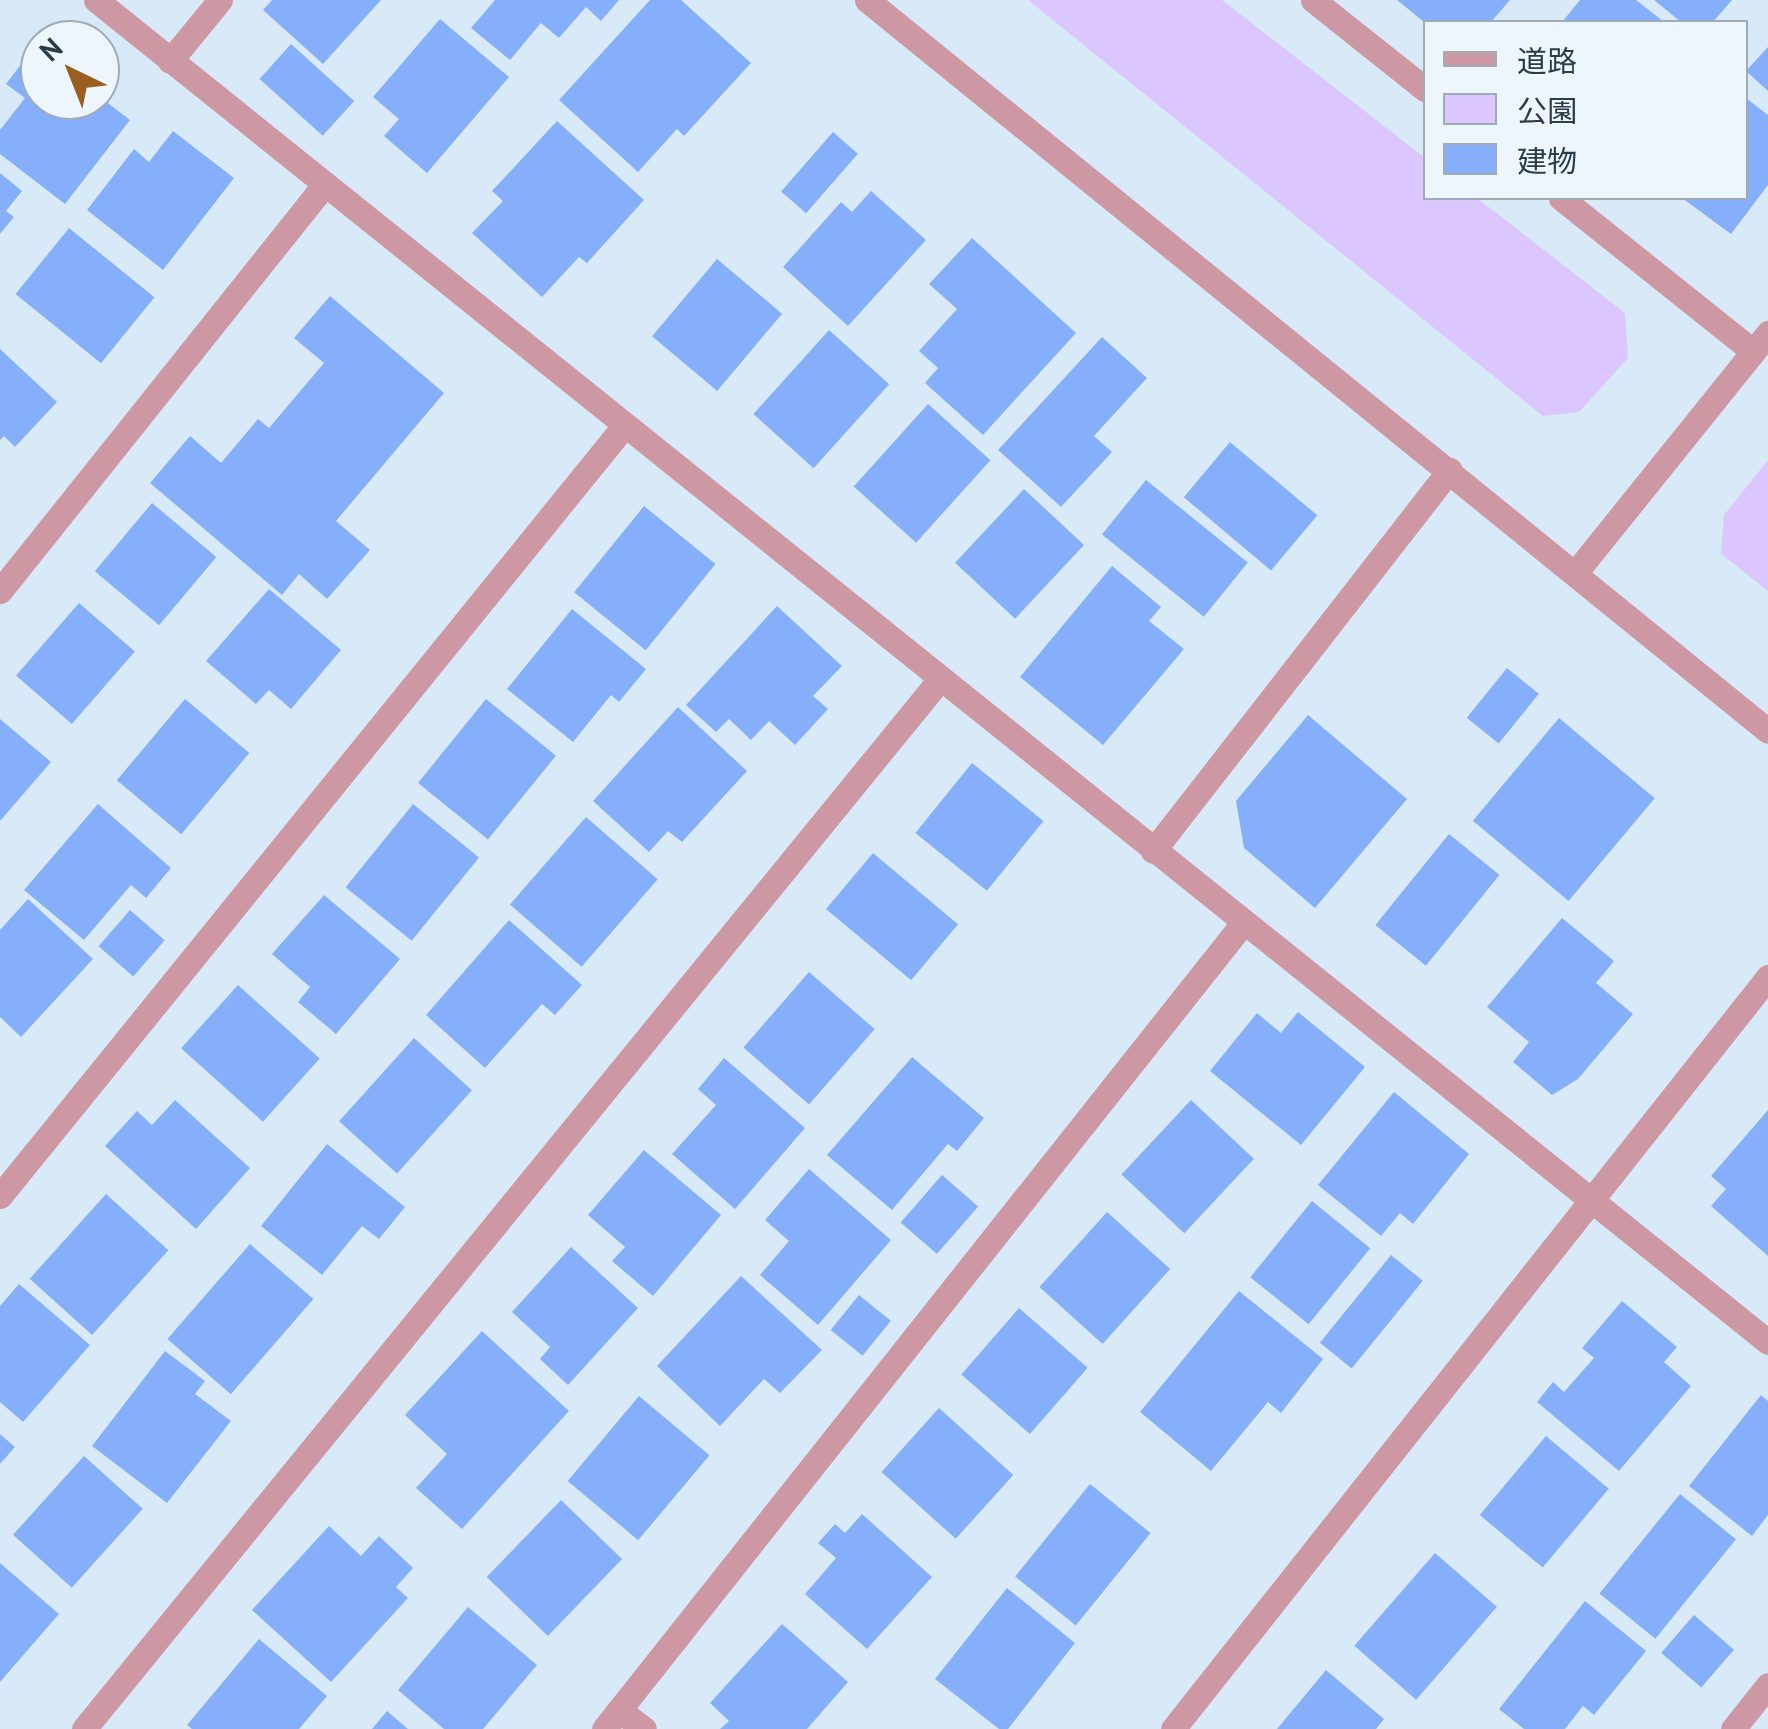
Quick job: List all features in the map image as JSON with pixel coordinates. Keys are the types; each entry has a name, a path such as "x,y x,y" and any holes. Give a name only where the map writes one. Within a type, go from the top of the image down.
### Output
{"street":[{"path":"96,0 1768,1342"},
{"path":"170,61 220,0"},
{"path":"867,0 1768,731"},
{"path":"1313,0 1423,88"},
{"path":"0,591 325,184"},
{"path":"1564,200 1761,342 1576,572"},
{"path":"0,1196 624,426"},
{"path":"1154,851 1450,470"},
{"path":"84,1729 940,679"},
{"path":"644,1729 611,1719 1243,923"},
{"path":"1173,1729 1768,977"},
{"path":"1733,1729 1768,1684"}],"green space":[{"path":"1028,0 1222,0 1423,156 1423,200 1480,200 1625,313 1628,358 1579,412 1543,416"},
{"path":"1768,460 1768,591 1721,554 1724,515"}],"building":[{"path":"272,0 381,0 323,64 263,10"},
{"path":"495,0 619,0 601,21 586,7 559,38 541,23 510,60 471,28"},
{"path":"650,0 681,0 751,63 684,136 677,129 638,172 559,100"},
{"path":"1397,0 1510,0 1493,20 1423,21"},
{"path":"1580,0 1636,0 1661,20 1564,20"},
{"path":"1654,0 1732,0 1715,20 1679,20"},
{"path":"440,19 509,77 427,173 384,136 399,119 373,97"},
{"path":"291,44 354,101 323,136 260,79"},
{"path":"1768,47 1768,91 1748,73"},
{"path":"20,66 20,94 6,84"},
{"path":"1748,100 1768,115 1768,185 1731,234 1685,200 1748,200"},
{"path":"20,104 20,120 120,120 120,112 130,120 65,204 0,154 0,130"},
{"path":"557,121 644,200 587,263 579,257 542,297 472,233 503,201 492,191"},
{"path":"173,131 234,178 163,270 87,210 134,149 149,162"},
{"path":"833,132 858,154 806,213 781,192"},
{"path":"0,173 22,191 6,211 14,217 0,234"},
{"path":"871,191 926,240 848,326 783,267 841,202 852,212"},
{"path":"69,228 154,297 101,363 16,294"},
{"path":"972,238 1076,333 983,435 925,383 938,368 919,351 957,309 929,284"},
{"path":"717,259 782,314 717,391 652,336"},
{"path":"330,296 444,393 336,521 370,550 327,599 299,574 282,595 150,483 190,436 221,463 258,419 269,428 324,363 294,338"},
{"path":"829,330 889,384 814,468 753,414"},
{"path":"1102,337 1147,378 1094,436 1112,452 1061,507 998,450"},
{"path":"0,349 57,402 15,447 4,436 0,440"},
{"path":"928,404 990,460 916,543 854,486"},
{"path":"1230,442 1317,515 1271,570 1184,497"},
{"path":"1146,480 1248,562 1204,617 1102,534"},
{"path":"1024,489 1084,545 1015,619 955,563"},
{"path":"152,503 216,557 159,625 95,571"},
{"path":"644,506 715,564 646,650 574,592"},
{"path":"1112,566 1161,607 1149,621 1184,649 1103,745 1020,677"},
{"path":"269,589 341,650 291,709 269,690 256,704 206,661"},
{"path":"79,603 135,652 72,724 16,675"},
{"path":"777,606 842,666 813,696 828,709 795,745 769,721 751,740 729,719 716,732 686,705"},
{"path":"572,609 646,669 619,702 611,695 573,742 507,689"},
{"path":"1507,668 1539,694 1499,744 1467,718"},
{"path":"185,699 249,753 181,834 117,780"},
{"path":"486,699 556,756 488,840 418,783"},
{"path":"678,707 747,771 682,842 668,831 649,852 593,801"},
{"path":"1308,715 1407,799 1315,908 1244,848 1236,801"},
{"path":"1559,718 1655,798 1569,901 1473,821"},
{"path":"0,719 51,762 0,821"},
{"path":"972,763 1043,821 987,891 915,833"},
{"path":"98,804 171,868 146,898 131,885 84,940 24,890"},
{"path":"413,804 479,857 412,941 346,887"},
{"path":"586,817 658,879 582,967 510,905"},
{"path":"1449,834 1500,875 1426,966 1375,925"},
{"path":"873,853 958,924 911,980 826,909"},
{"path":"324,895 400,959 336,1034 298,1002 310,987 272,954"},
{"path":"28,899 93,959 21,1037 0,1017 0,930"},
{"path":"130,910 165,940 133,976 99,946"},
{"path":"1562,918 1614,961 1596,983 1633,1014 1578,1079 1552,1095 1513,1062 1529,1042 1487,1007"},
{"path":"509,920 582,985 555,1015 542,1004 485,1068 426,1015"},
{"path":"809,972 875,1029 809,1105 743,1047"},
{"path":"238,985 320,1059 263,1122 181,1048"},
{"path":"1298,1012 1365,1067 1301,1145 1210,1071 1257,1013 1281,1033"},
{"path":"414,1038 472,1090 397,1173 339,1121"},
{"path":"912,1057 984,1118 957,1151 948,1144 892,1210 827,1155"},
{"path":"724,1058 805,1128 735,1209 672,1154 716,1105 698,1089"},
{"path":"1394,1092 1469,1154 1413,1224 1400,1213 1381,1236 1318,1185"},
{"path":"175,1100 250,1168 196,1229 105,1146 137,1111 152,1125"},
{"path":"1191,1100 1254,1159 1184,1233 1121,1175"},
{"path":"1768,1110 1768,1256 1711,1206 1726,1189 1711,1176"},
{"path":"327,1144 405,1207 379,1239 362,1226 322,1275 261,1226"},
{"path":"644,1150 721,1215 653,1296 612,1261 625,1247 588,1215"},
{"path":"809,1169 891,1240 818,1325 760,1275 789,1241 765,1220"},
{"path":"942,1175 978,1206 937,1254 901,1223"},
{"path":"106,1194 168,1250 92,1335 30,1279"},
{"path":"1312,1201 1370,1248 1309,1324 1250,1277"},
{"path":"1107,1212 1170,1269 1103,1344 1039,1287"},
{"path":"250,1244 313,1299 231,1394 167,1339"},
{"path":"571,1247 638,1308 568,1385 540,1359 550,1347 512,1312"},
{"path":"1391,1255 1423,1281 1352,1369 1320,1343"},
{"path":"741,1276 822,1350 780,1393 764,1379 720,1426 657,1366"},
{"path":"19,1284 90,1345 23,1422 0,1402 0,1306"},
{"path":"1239,1291 1323,1359 1281,1413 1268,1402 1211,1471 1140,1412"},
{"path":"859,1295 891,1321 863,1356 831,1330"},
{"path":"1622,1301 1677,1347 1664,1362 1691,1386 1619,1471 1537,1402 1553,1382 1564,1392 1594,1358 1582,1348"},
{"path":"1019,1308 1088,1368 1030,1434 961,1374"},
{"path":"482,1331 569,1411 462,1529 416,1488 447,1454 405,1415"},
{"path":"165,1351 205,1381 195,1394 231,1421 167,1503 92,1446"},
{"path":"1761,1395 1768,1401 1768,1515 1752,1536 1689,1486"},
{"path":"639,1396 709,1455 638,1540 568,1481"},
{"path":"939,1408 1013,1475 956,1539 881,1472"},
{"path":"0,1434 15,1447 0,1464"},
{"path":"1546,1436 1609,1489 1543,1568 1480,1515"},
{"path":"84,1456 143,1509 72,1588 13,1535"},
{"path":"1090,1484 1151,1533 1076,1626 1015,1576"},
{"path":"1680,1494 1736,1539 1655,1639 1599,1593"},
{"path":"561,1500 622,1559 548,1636 487,1577"},
{"path":"862,1514 932,1577 867,1649 805,1594 836,1558 818,1543 835,1524 845,1533"},
{"path":"329,1526 361,1556 379,1536 413,1568 396,1587 408,1598 331,1682 252,1610"},
{"path":"1435,1553 1497,1607 1416,1700 1354,1646"},
{"path":"0,1563 59,1614 0,1682"},
{"path":"1007,1588 1075,1643 1008,1729 999,1729 935,1679"},
{"path":"1585,1601 1646,1651 1594,1715 1583,1706 1565,1729 1524,1729 1499,1709"},
{"path":"468,1607 537,1665 483,1729 444,1729 398,1690"},
{"path":"1694,1615 1734,1650 1701,1688 1661,1653"},
{"path":"782,1624 848,1682 807,1729 720,1729 729,1721 710,1703"},
{"path":"259,1639 327,1696 299,1729 192,1729 187,1725"},
{"path":"1326,1670 1384,1719 1376,1729 1277,1729"},
{"path":"387,1711 408,1729 372,1729"}]}
